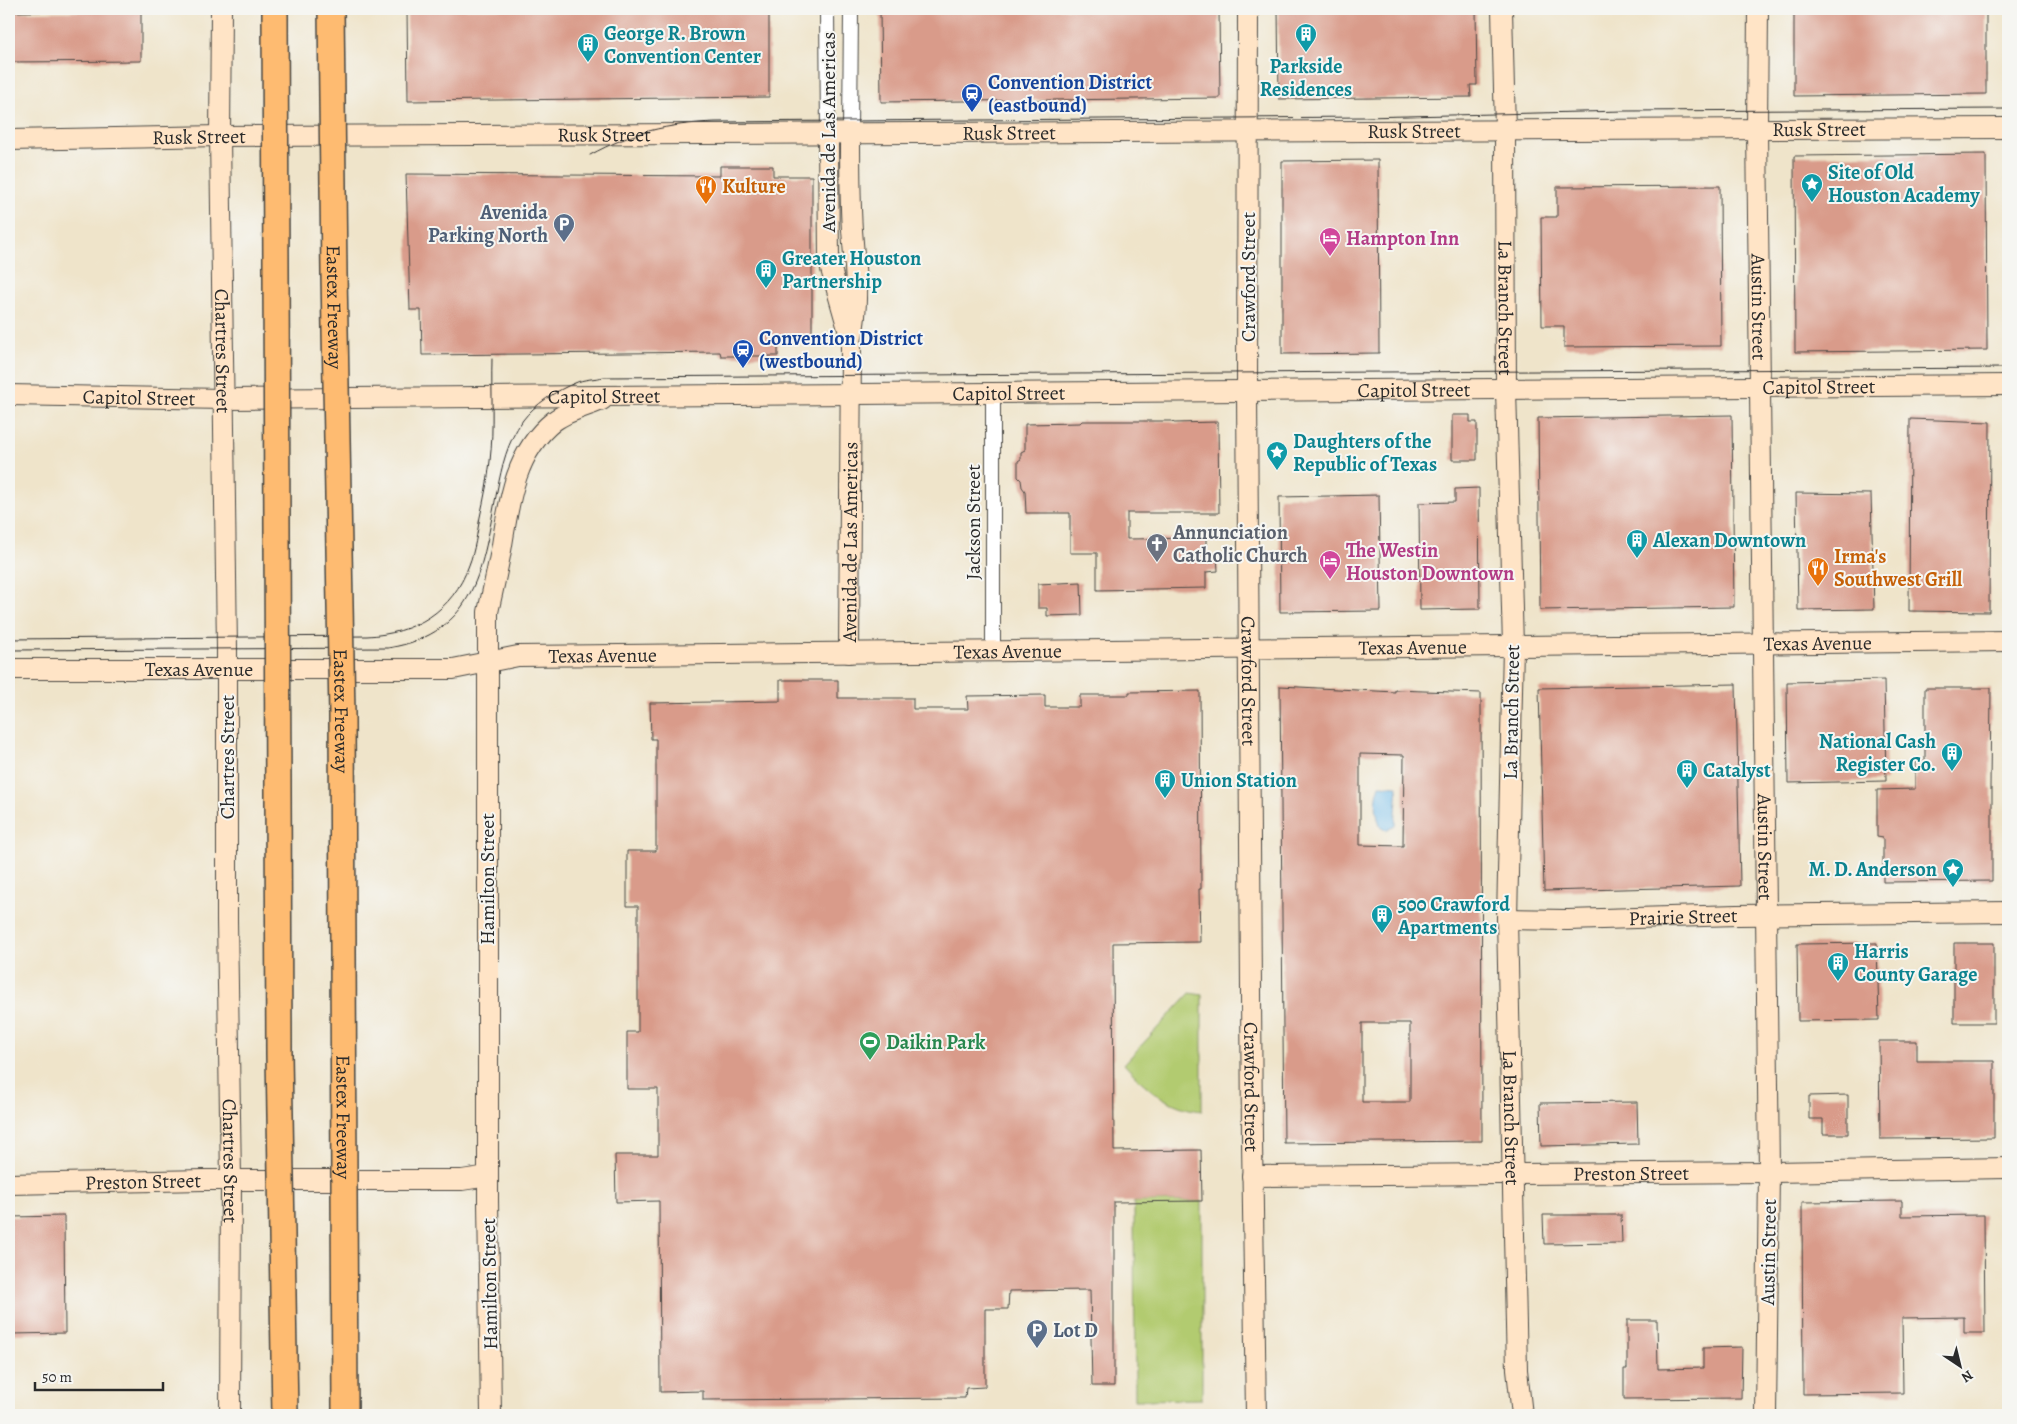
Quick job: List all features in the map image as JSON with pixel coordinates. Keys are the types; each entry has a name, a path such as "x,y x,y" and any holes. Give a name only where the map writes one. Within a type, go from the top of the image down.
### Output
{"highway":[{"path":"275,9 278,1054 285,1415"},
{"name":"Eastex Freeway","path":"331,9 342,715 345,1415"}],"street":[{"name":"Chartres Street","path":"221,9 220,136 231,1180 230,1415"},
{"name":"Avenida de Las Americas","path":"827,9 829,262 851,342"},
{"name":"Avenida de Las Americas","path":"849,653 851,342 856,316 857,272 852,230 850,133 851,9"},
{"name":"Crawford Street","path":"1248,9 1247,391 1252,1176 1256,1415"},
{"name":"La Branch Street","path":"1502,9 1505,130 1506,389 1513,646 1507,919 1516,1370 1522,1415"},
{"name":"Austin Street","path":"1758,9 1757,129 1769,1172 1766,1415"},
{"name":"Rusk Street","path":"9,140 220,136 2008,128"},
{"name":"Capitol Street","path":"9,395 224,399 2008,385"},
{"name":"Jackson Street","path":"992,393 993,651"},
{"name":"Hamilton Street","path":"491,1415 488,1176 488,612 502,545 506,510 515,478 534,442 552,422 561,416 612,396"},
{"name":"Texas Avenue","path":"9,669 453,669 518,656 2008,640"},
{"name":"Prairie Street","path":"1507,919 1568,920 2008,912"},
{"name":"Preston Street","path":"1252,1176 2008,1168"},
{"name":"Preston Street","path":"9,1184 231,1180 445,1180 488,1176"}],"green space":[{"path":"1190,993 1202,995 1202,1111 1179,1106 1158,1095 1149,1089 1124,1064"},
{"path":"1202,1201 1202,1399 1135,1400 1134,1202"}],"water":[{"path":"1380,785 1398,786 1395,826 1387,830 1380,826 1377,815 1376,800"}],"building":[{"name":"George R. Brown Convention Center","path":"407,9 769,9 769,97 408,101"},
{"path":"880,9 1219,9 1220,98 881,102"},
{"path":"1278,9 1476,9 1477,85 1470,85 1471,97 1279,99"},
{"path":"1794,9 1986,9 1986,94 1794,96"},
{"path":"141,11 141,61 9,62 9,12"},
{"path":"1986,154 1987,350 1795,352 1794,156"},
{"name":"Hampton Inn","path":"1378,160 1379,353 1282,354 1282,161"},
{"name":"Avenida Parking North","path":"720,166 773,166 773,176 812,176 812,340 778,341 778,356 721,356 720,352 422,355 421,310 410,310 406,174 720,176"},
{"path":"1720,186 1721,346 1564,347 1564,326 1542,326 1541,217 1557,217 1557,187"},
{"path":"1452,415 1470,415 1470,422 1477,422 1477,460 1452,460"},
{"name":"Alexan Downtown","path":"1732,415 1734,607 1540,610 1538,418"},
{"path":"1910,419 1990,422 1989,612 1909,611"},
{"path":"1082,421 1218,422 1219,513 1127,513 1127,539 1206,538 1206,555 1217,555 1218,571 1206,572 1206,588 1097,590 1097,553 1070,553 1070,513 1026,513 1025,491 1018,477 1018,461 1021,459 1021,452 1025,450 1025,424 1080,423"},
{"path":"1479,488 1480,609 1420,610 1419,503 1455,502 1455,489"},
{"path":"1796,493 1871,494 1874,609 1798,610"},
{"name":"The Westin Houston Downtown","path":"1379,495 1381,611 1280,612 1279,497"},
{"path":"1081,582 1082,615 1047,616 1047,608 1038,608 1038,584"},
{"name":"Daikin Park","path":"780,680 838,680 838,698 913,698 913,709 968,709 967,696 1045,695 1045,707 1080,707 1080,695 1129,695 1129,692 1200,691 1200,942 1113,943 1114,1151 1201,1150 1202,1201 1114,1202 1114,1386 1092,1386 1090,1290 1009,1291 1008,1309 985,1309 985,1387 966,1388 965,1398 703,1400 703,1391 660,1392 659,1201 616,1202 615,1155 658,1155 658,1089 627,1089 627,1032 638,1032 638,906 627,906 627,851 656,851 656,739 651,739 650,703 780,701"},
{"path":"1884,680 1886,781 1788,783 1787,682"},
{"path":"1736,684 1740,886 1544,891 1539,688"},
{"name":"500 Crawford Apartments","path":"1280,686 1395,692 1395,690 1481,693 1482,1141 1284,1143","holes":["1360,754 1404,755 1403,846 1360,845","1362,1023 1410,1023 1410,1102 1362,1102"]},
{"path":"1925,688 1991,688 1990,789 1992,789 1992,881 1883,882 1883,838 1877,837 1877,790 1915,789 1915,762 1925,762"},
{"name":"Harris County Garage","path":"1877,943 1879,1020 1798,1021 1797,944"},
{"path":"1954,943 1994,943 1994,1023 1954,1023"},
{"path":"1879,1041 1917,1041 1917,1061 1994,1061 1994,1138 1880,1139"},
{"path":"1848,1095 1848,1134 1823,1134 1823,1119 1809,1119 1809,1096"},
{"path":"1637,1102 1638,1144 1541,1146 1540,1103"},
{"path":"1902,1201 1902,1216 1984,1215 1985,1333 1964,1333 1964,1317 1902,1318 1903,1393 1803,1394 1802,1202"},
{"path":"1543,1215 1621,1215 1622,1243 1544,1244"},
{"path":"64,1216 65,1333 11,1334 10,1217"},
{"path":"1627,1320 1657,1320 1658,1369 1703,1368 1703,1348 1742,1347 1741,1398 1624,1399 1624,1369 1627,1369"}],"tram line":[{"path":"590,155 620,140 665,127 715,122 1364,117 1624,111 2008,109"},
{"path":"9,639 367,636 401,631 430,617 453,595 462,581 474,547 490,461 492,359"},
{"path":"9,650 388,648 418,640 441,628 458,612 471,592 480,570 506,454 517,428 528,414 546,398 568,386 604,377 2008,368"}],"place":[{"name":"Parkside Residences","path":"1306,53"},
{"name":"George R. Brown Convention Center","path":"588,63"},
{"name":"Convention District (eastbound)","path":"972,113"},
{"name":"Site of Old Houston Academy","path":"1812,203"},
{"name":"Kulture","path":"706,205"},
{"name":"Avenida Parking North","path":"564,243"},
{"name":"Hampton Inn","path":"1330,257"},
{"name":"Greater Houston Partnership","path":"766,289"},
{"name":"Convention District (westbound)","path":"743,369"},
{"name":"Daughters of the Republic of Texas","path":"1277,471"},
{"name":"Alexan Downtown","path":"1637,559"},
{"name":"Annunciation Catholic Church","path":"1157,563"},
{"name":"The Westin Houston Downtown","path":"1330,580"},
{"name":"Irma's Southwest Grill","path":"1818,587"},
{"name":"National Cash Register Co.","path":"1952,772"},
{"name":"Catalyst","path":"1687,789"},
{"name":"Union Station","path":"1165,799"},
{"name":"M. D. Anderson","path":"1953,888"},
{"name":"500 Crawford Apartments","path":"1382,934"},
{"name":"Harris County Garage","path":"1838,982"},
{"name":"Daikin Park","path":"870,1061"},
{"name":"Lot D","path":"1037,1349"}]}
